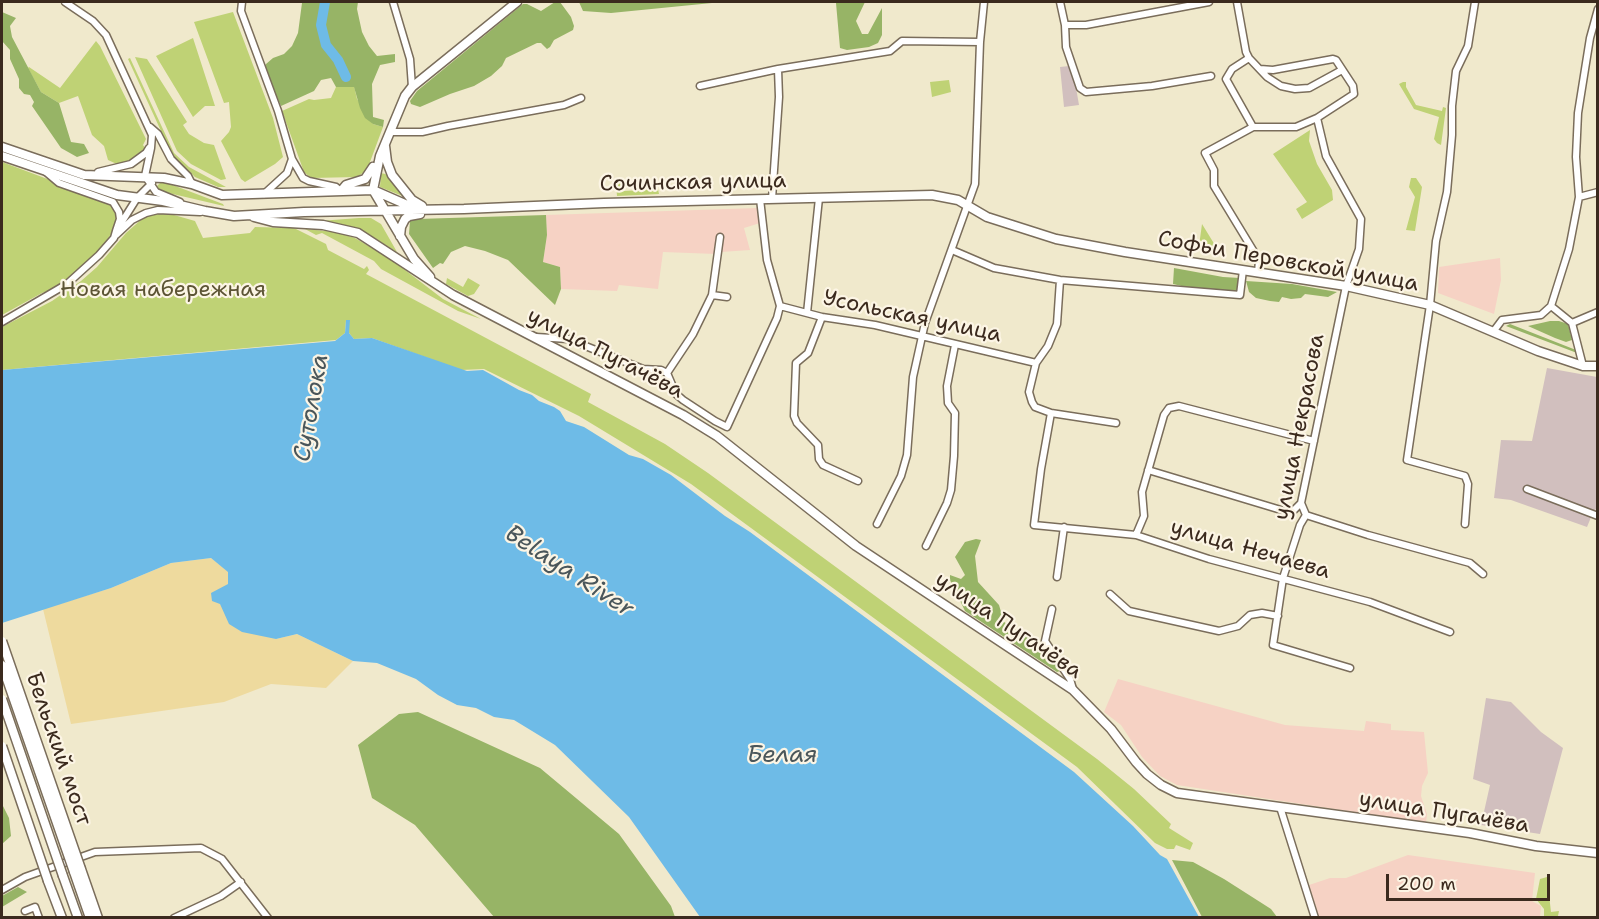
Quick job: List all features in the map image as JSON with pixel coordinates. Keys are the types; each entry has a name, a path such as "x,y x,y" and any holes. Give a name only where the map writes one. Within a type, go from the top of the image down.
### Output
{"main road":[{"path":"440,288 414,259 373,190 377,165 405,96 412,87 516,2"},
{"path":"341,191 346,185 365,179 385,144"},
{"path":"385,144 387,162 392,175 406,194 417,204 464,209"},
{"path":"2,147 84,174 145,176 192,184 222,195 373,190"},
{"path":"2,158 117,195 139,195 205,211 234,216 248,215 273,222 300,222 337,227 358,233 440,288"},
{"name":"Сочинская улица","path":"373,190 417,209"},
{"name":"Сочинская улица","path":"248,215 932,195 958,200 969,206"},
{"name":"Софьи Перовской улица","path":"969,206 987,217 1056,239 1346,286 1430,305 1538,351 1583,366 1598,366"},
{"path":"400,237 401,227 409,216 447,213 464,209"},
{"name":"улица Пугачёва","path":"440,288 683,415 717,436 856,546 1073,690 1111,729 1136,762 1161,785 1177,793 1470,833 1536,846 1598,853"},
{"name":"Бельский мост","path":"2,641 77,871"},
{"name":"Бельский мост","path":"2,665 77,871"},
{"name":"Бельский мост","path":"2,699 78,918"},
{"path":"2,746 62,918"},
{"path":"77,871 90,918"},
{"path":"77,871 98,918"}],"street":[{"path":"2,322 67,284 87,267 115,234 146,182 145,176 152,148 150,127 106,35 93,21 65,2"},
{"path":"242,2 241,11 278,111 292,159 303,178 336,187 341,191"},
{"path":"393,2 410,59 412,87"},
{"path":"878,524 901,476 907,455 913,377 921,338 975,184 980,42 984,2"},
{"path":"1060,2 1065,25 1066,47 1080,88 1086,92 1111,91 1211,76"},
{"path":"1065,25 1086,25 1209,2"},
{"path":"1237,2 1249,58 1281,86 1295,89 1309,88 1342,70"},
{"path":"1465,524 1468,484 1465,476 1407,460 1430,305 1436,241 1447,192 1456,71 1468,46 1476,2"},
{"path":"1493,332 1502,320 1540,315 1551,306 1569,249 1579,197 1576,157 1578,113 1590,38 1598,9"},
{"path":"700,86 778,69 890,51 902,41 980,42"},
{"path":"1249,58 1232,69 1226,79 1253,127"},
{"path":"1258,273 1258,260 1214,186 1214,170 1205,153 1253,127 1296,127 1354,94 1353,86 1336,60 1333,59 1273,70 1260,69"},
{"path":"772,199 779,97 778,69"},
{"path":"390,132 422,132 564,105 581,98"},
{"name":"улица Некрасова","path":"1317,117 1326,156 1361,219 1359,249 1346,286 1301,503 1306,514 1300,525 1283,578 1273,645 1350,668"},
{"path":"84,174 120,168 138,159 149,147 150,127"},
{"path":"150,127 158,134 171,159 188,176 192,184"},
{"path":"264,195 287,173 292,159"},
{"path":"45,171 59,183 112,202 119,212 120,219 115,234"},
{"path":"145,176 156,192 186,206"},
{"path":"139,195 160,179"},
{"path":"156,192 154,186 160,179"},
{"path":"1579,197 1598,192"},
{"path":"807,313 819,198"},
{"path":"533,337 568,339 643,369 661,370 667,373 676,394 700,413 727,427 777,318 780,306 766,260 760,199"},
{"path":"115,234 132,220 146,213 158,210 191,213 205,211"},
{"path":"667,373 693,334 712,295 720,237"},
{"path":"952,250 994,268 1060,280 1240,294 1243,270"},
{"path":"1060,280 1058,324 1048,346 1036,363 1029,392 1032,402 1035,406 1051,413 1116,423"},
{"path":"712,295 727,297"},
{"name":"Усольская улица","path":"780,306 822,317 875,325 921,338 1036,363"},
{"path":"1551,306 1572,323 1583,366"},
{"path":"1572,323 1598,312"},
{"path":"822,317 808,353 796,363 794,416 797,423 818,445 819,459 823,465 858,481"},
{"path":"926,546 948,503 951,490 955,413 948,403 946,386 955,345"},
{"path":"1136,535 1144,516 1142,492 1168,408 1179,406 1314,441"},
{"name":"улица Нечаева","path":"1051,413 1039,477 1034,525 1136,535 1209,559 1370,602 1450,632"},
{"path":"1148,470 1291,513 1301,503"},
{"path":"1527,489 1598,516"},
{"path":"1306,514 1368,535 1470,563 1483,574"},
{"path":"1057,577 1064,528"},
{"path":"1110,594 1130,611 1219,631 1238,626 1250,615 1262,613 1278,616"},
{"path":"1052,609 1045,641 1070,679 1073,690"},
{"path":"1280,807 1315,918"},
{"path":"2,890 25,877 95,852 201,848 222,859 268,918"},
{"path":"174,918 221,896 241,882"},
{"path":"25,912 35,907 39,918"}],"shaded area":[{"path":"1069,66 1075,82 1079,105 1064,107 1060,67"},
{"path":"758,208 760,223 744,228 750,250 716,254 663,252 658,289 619,285 617,291 561,289 560,267 543,262 547,235 546,215"},
{"path":"1500,258 1501,280 1494,314 1438,293 1439,267"},
{"path":"1547,368 1597,377 1597,509 1594,510 1587,527 1511,500 1494,498 1501,440 1532,441"},
{"path":"1118,679 1285,725 1364,731 1366,721 1391,724 1391,730 1424,732 1428,773 1422,786 1421,796 1427,814 1426,823 1177,785 1160,776 1142,757 1121,725 1104,712"},
{"path":"1486,698 1511,702 1541,732 1563,748 1540,834 1481,825 1490,785 1473,779"},
{"path":"1408,855 1535,873 1532,901 1541,906 1540,917 1319,917 1309,885 1330,878 1346,878"}],"green space":[{"path":"300,2 358,2 357,9 362,32 369,46 377,56 395,54 395,62 380,65 372,84 373,117 384,120 383,127 365,118 354,87 336,87 331,78 321,80 314,91 281,106 264,68 273,58 284,54 292,46 298,33 302,3"},
{"path":"555,2 560,2 571,17 574,26 573,30 554,40 550,47 547,49 541,43 537,43 506,58 502,66 491,76 474,86 420,107 411,104 410,101 417,91 523,4 541,11"},
{"path":"579,2 722,2 611,13 583,11"},
{"path":"831,2 865,2 856,21 862,34 868,34 882,8 882,35 878,43 869,47 847,50 840,48 836,3"},
{"path":"2,12 16,18 10,26 12,37 41,92 59,103 71,142 84,144 89,153 77,157 61,148 32,106 34,102 30,95 24,94 19,88 19,79 10,59 10,50 2,41"},
{"path":"233,12 273,118 283,157 245,182 241,179 221,141 231,127 229,102 224,103 194,22"},
{"path":"193,38 215,106 205,106 193,117 156,56"},
{"path":"96,41 146,139 141,155 119,165 108,160 104,146 92,135 78,96 59,103 41,92 28,68 60,88"},
{"path":"135,57 147,59 187,122 183,125 189,134 204,143 214,145 226,179 221,180 191,164 177,151"},
{"path":"130,58 174,153 189,167 226,187 218,187 195,177 172,155 128,59"},
{"path":"949,80 951,92 932,97 930,82"},
{"path":"1406,82 1406,87 1416,105 1442,111 1443,107 1446,108 1441,145 1434,139 1439,117 1414,109 1399,84"},
{"path":"354,86 357,99 373,124 383,127 367,170 357,177 311,178 304,172 282,111 309,99 331,98 336,87"},
{"path":"1310,130 1309,141 1317,164 1332,190 1333,200 1302,219 1296,209 1307,202 1273,154"},
{"path":"2,162 109,202 117,217 115,228 106,242 83,267 54,289 2,315"},
{"path":"381,173 389,175 405,197 380,187"},
{"path":"1411,178 1416,178 1422,187 1415,231 1406,230 1415,197 1409,187"},
{"path":"162,181 224,206 160,191 157,186"},
{"path":"624,183 624,191 658,189 659,194 617,196 616,184"},
{"name":"Новая набережная","path":"167,213 195,221 203,238 250,233 255,227 294,228 326,244 328,250 364,269 367,266 369,270 366,274 591,394 588,402 665,444 708,473 1097,759 1134,789 1171,824 1169,828 1193,843 1190,850 1176,845 1174,849 1167,849 1155,843 1077,767 691,484 579,416 484,369 461,370 372,338 354,339 349,333 346,320 345,333 336,340 2,370 2,327 52,301 81,281 143,218"},
{"path":"546,215 547,235 543,262 560,267 561,289 555,305 508,260 485,251 465,246 451,252 443,264 440,263 433,268 409,234 410,221 417,219"},
{"path":"371,218 381,224 397,252 360,229 319,221"},
{"path":"1202,224 1218,250 1214,253 1203,251 1199,246"},
{"path":"305,229 335,232 355,238 392,260 443,299 481,319 458,311 381,269 374,261 322,233 316,235"},
{"path":"1174,268 1240,278 1238,291 1190,288 1173,284"},
{"path":"447,278 463,287 468,278 480,285 474,294 468,296 446,284"},
{"path":"1246,281 1292,284 1337,292 1328,297 1305,294 1301,298 1282,297 1279,302 1270,301 1256,298 1249,292"},
{"path":"1550,321 1568,324 1572,340 1566,342 1528,326"},
{"path":"1510,324 1576,350 1577,353 1506,326"},
{"path":"981,540 975,556 978,582 999,605 1004,622 1043,645 1060,671 1057,672 965,611 950,580 950,575 961,579 965,575 955,557 965,542"},
{"path":"418,712 540,768 619,834 671,906 675,917 494,917 415,825 372,798 358,745 399,714"},
{"path":"2,804 9,818 11,836 2,844"},
{"path":"1172,860 1193,862 1271,909 1277,917 1202,917"},
{"path":"1547,877 1551,912 1559,911 1558,916 1544,917 1544,909 1536,899 1540,879"},
{"path":"18,887 27,892 2,907 2,896"}],"sand":[{"path":"211,558 228,571 228,584 220,604 276,639 297,634 353,661 326,688 271,684 224,702 71,724 43,609 111,588 171,563"}],"water":[{"name":"Белая","path":"346,320 350,320 349,333 354,339 372,338 467,371 483,370 554,407 560,411 566,421 584,427 629,455 643,459 671,475 1074,772 1133,826 1160,855 1167,859 1199,917 700,917 629,817 555,745 514,720 494,717 476,708 457,705 416,679 377,663 353,661 297,634 276,639 242,632 229,624 220,604 212,601 211,593 228,584 228,572 211,558 171,563 111,588 2,623 2,370 335,341 345,333"}],"waterway":[{"name":"Сутолока","path":"325,2 321,25 326,45 338,60 346,77"}],"water label":[{"name":"Belaya River","path":"569,572"}]}
